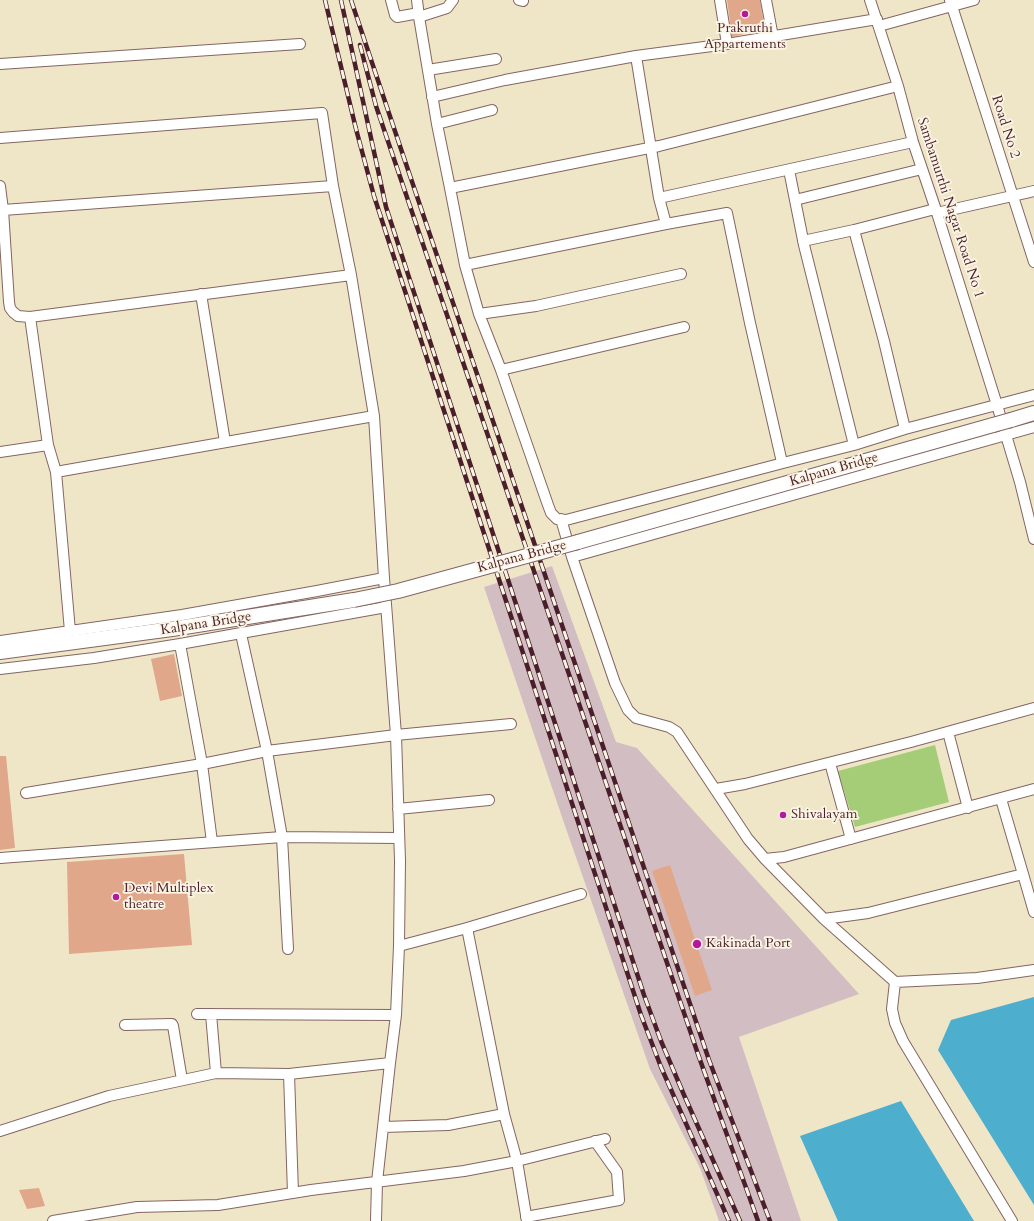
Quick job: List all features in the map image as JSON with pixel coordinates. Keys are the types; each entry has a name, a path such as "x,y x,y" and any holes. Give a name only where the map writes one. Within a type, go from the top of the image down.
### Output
{"main road":[{"name":"Kalpana Bridge","path":"0,652 172,629 354,600 398,591 578,542 1034,413"}],"street":[{"path":"391,0 395,15 397,17 419,15 447,8 453,0"},
{"path":"417,0 432,97 465,264 479,314 501,370 551,513 557,519 573,519 854,445 905,429 1034,395"},
{"path":"720,0 727,44"},
{"path":"766,0 773,37"},
{"name":"Sambamurthi Nagar Road No 1","path":"870,0 898,86 913,142 997,404 1020,482 1034,539"},
{"path":"432,97 505,80 636,56 878,22 951,3 974,0"},
{"name":"Road No 2","path":"951,3 1034,262"},
{"path":"0,64 300,44"},
{"path":"636,56 659,198 666,224"},
{"path":"428,70 496,59"},
{"path":"450,188 651,148 898,86"},
{"path":"437,124 492,110"},
{"path":"0,138 322,113 333,186 351,275 374,416 396,735 399,838 399,946 396,1015 377,1182 376,1221"},
{"path":"659,198 913,142"},
{"path":"795,200 922,169"},
{"path":"789,170 803,241 854,445"},
{"path":"0,186 8,294 5,308 18,316 30,317 351,275"},
{"path":"2,210 333,186"},
{"path":"803,241 1034,191"},
{"path":"465,264 727,213 783,463"},
{"path":"854,230 884,341 905,429"},
{"path":"479,314 536,306 681,274"},
{"path":"200,294 225,442"},
{"path":"30,317 48,445 56,472 70,631"},
{"path":"501,370 684,327"},
{"path":"56,472 374,416"},
{"path":"572,557 1034,426"},
{"path":"0,452 48,445"},
{"path":"561,520 615,683 628,710 636,718 669,727 677,732 748,839 765,859 824,919 895,982 976,978 1034,970"},
{"path":"0,641 182,615 384,578"},
{"path":"0,669 94,658 240,634 386,607"},
{"path":"240,634 267,751 282,836 288,949"},
{"path":"180,644 202,764 212,842"},
{"path":"716,789 745,784 830,763 1034,708"},
{"path":"26,792 202,764 267,751 396,735 511,724"},
{"path":"948,732 968,808"},
{"path":"830,763 851,839"},
{"path":"765,859 784,857 1034,790"},
{"path":"1001,798 1034,912"},
{"path":"398,809 489,800"},
{"path":"0,858 282,836 399,838"},
{"path":"824,919 868,913 1023,874"},
{"path":"399,946 467,928 581,894"},
{"path":"467,928 504,1114 517,1162 527,1219 619,1200 617,1172 595,1141"},
{"path":"895,982 892,1009 895,1023 903,1040 1012,1221"},
{"path":"197,1014 396,1015"},
{"path":"211,1014 216,1073"},
{"path":"125,1024 172,1024 182,1080"},
{"path":"0,1131 110,1096 216,1073 289,1074 390,1063"},
{"path":"289,1074 293,1193"},
{"path":"383,1127 448,1125 504,1114"},
{"path":"53,1221 137,1207 218,1205 293,1193 464,1171 517,1162 605,1139"}],"shaded area":[{"path":"552,566 616,742 637,748 859,994 739,1037 801,1221 719,1221 700,1168 650,1069 564,823 484,587"}],"green space":[{"path":"935,745 949,802 855,827 838,771"}],"water":[{"path":"1034,997 1034,1205 938,1050 951,1020"},
{"path":"901,1101 974,1221 838,1221 800,1136"}],"building":[{"name":"Prakruthi Appartements","path":"727,0 760,0 765,29 732,37"},
{"path":"174,654 182,696 160,701 151,659"},
{"path":"0,756 6,756 15,848 0,850"},
{"path":"184,854 192,945 69,954 67,862"},
{"path":"670,865 712,990 695,996 652,871"},
{"path":"39,1188 45,1206 27,1209 19,1190"}],"railway":[{"path":"325,0 356,129 374,196 641,1015 661,1067 729,1221"},
{"path":"341,0 386,207 644,995 661,1041 740,1221"},
{"path":"351,0 709,1060 770,1221"},
{"path":"360,45 376,106 699,1057 758,1221"}],"place":[{"name":"Prakruthi Appartements","path":"745,14"},
{"name":"Shivalayam","path":"783,815"},
{"name":"Devi Multiplex theatre","path":"116,897"},
{"name":"Kakinada Port","path":"697,944"}]}
